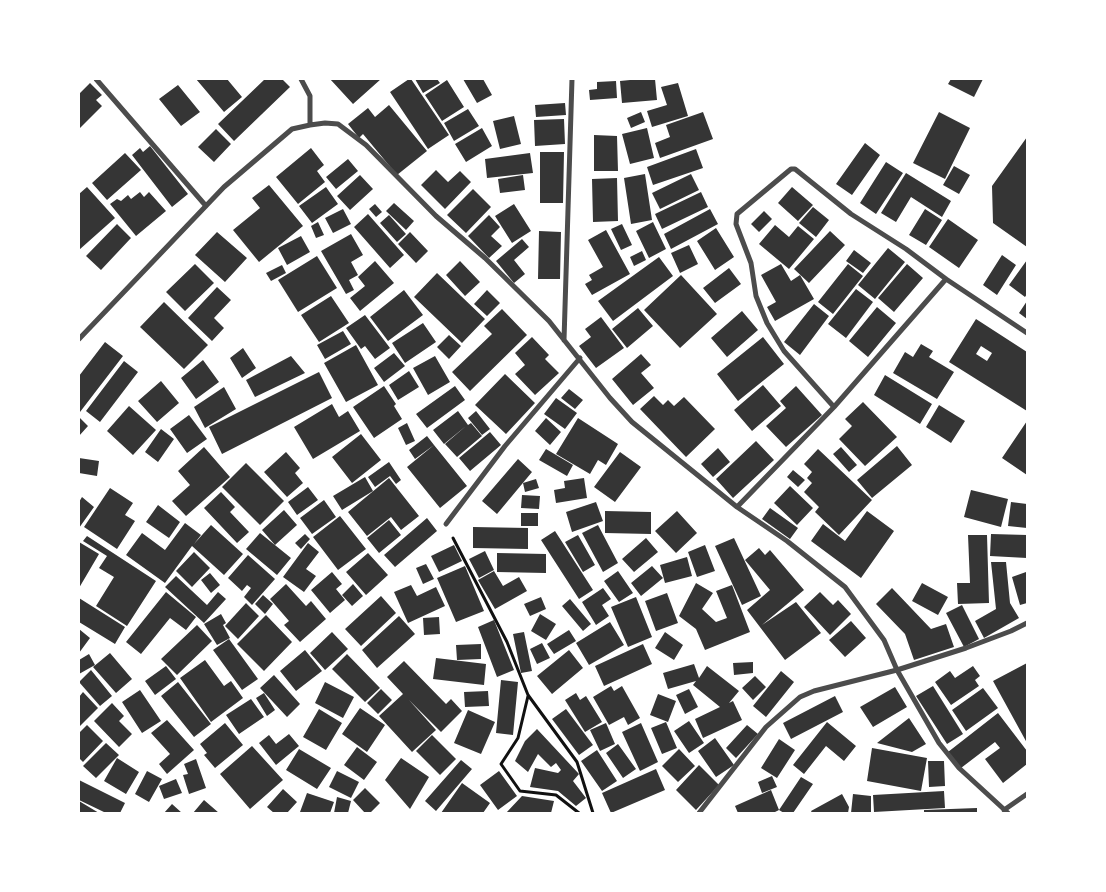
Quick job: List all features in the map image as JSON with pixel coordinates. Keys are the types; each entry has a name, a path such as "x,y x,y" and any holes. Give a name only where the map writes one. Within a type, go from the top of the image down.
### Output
{"street":[{"path":"96,79 206,206"},
{"path":"301,79 310,96 310,125"},
{"path":"564,340 572,79"},
{"path":"79,340 224,187 292,129 325,123 338,124 366,145 436,216 485,258 549,321 610,398 632,422 737,507 787,541 845,587 884,640 897,670 944,749 959,768 1006,811 1027,794"},
{"path":"834,407 784,351 767,323 756,296 751,263 736,224 737,214 790,169 795,169 851,214 906,248 946,279 1027,333"},
{"path":"737,507 834,407 946,279"},
{"path":"446,524 505,446 580,358"},
{"path":"699,813 766,727 800,697 814,691 897,670 966,648 1011,632 1027,623"}],"path":[{"path":"446,524 507,642 528,695 578,762 594,813"},
{"path":"528,695 518,738 501,764 520,790 556,795 579,813"}],"building":[{"path":"196,79 227,79 242,97 224,112"},
{"path":"265,79 282,79 290,87 234,141 218,124"},
{"path":"330,79 381,79 353,104"},
{"path":"411,79 449,135 428,149 390,92"},
{"path":"415,79 437,79 440,83 423,93"},
{"path":"463,79 483,79 492,95 477,103"},
{"path":"655,79 657,100 622,103 620,81"},
{"path":"951,79 983,79 974,97 948,84"},
{"path":"447,80 464,107 442,121 425,95"},
{"path":"616,81 617,98 590,100 589,90 597,89 597,82"},
{"path":"90,83 102,95 96,100 102,106 79,129 79,94"},
{"path":"678,83 688,116 652,127 647,111 667,105 661,87"},
{"path":"178,85 200,112 181,126 159,99"},
{"path":"565,103 566,115 536,117 535,105"},
{"path":"389,105 427,151 397,175 363,134 359,138 348,124 368,108 375,117"},
{"path":"468,109 479,126 454,141 444,123"},
{"path":"641,112 645,122 631,128 627,118"},
{"path":"703,112 713,139 660,158 655,143 670,137 666,125"},
{"path":"939,112 970,128 945,179 913,163"},
{"path":"514,116 521,144 500,149 493,121"},
{"path":"564,119 565,144 535,146 534,120"},
{"path":"482,128 492,146 466,162 455,144"},
{"path":"647,128 654,158 630,164 622,134"},
{"path":"216,129 231,144 214,162 198,147"},
{"path":"594,135 617,136 618,171 594,171"},
{"path":"1027,137 1027,247 993,223 992,186"},
{"path":"865,143 880,155 852,195 836,184"},
{"path":"150,146 188,194 172,207 132,155 140,148 143,152"},
{"path":"311,148 324,165 317,171 325,182 298,204 276,177"},
{"path":"696,149 703,168 653,185 647,167"},
{"path":"540,152 564,152 563,203 540,203"},
{"path":"125,153 141,170 107,200 92,183"},
{"path":"530,153 533,173 487,178 485,159"},
{"path":"348,159 358,171 336,189 326,177"},
{"path":"886,162 903,173 876,214 860,203"},
{"path":"954,166 970,175 959,194 943,185"},
{"path":"436,170 448,182 460,171 471,182 445,209 421,185"},
{"path":"906,173 951,201 942,217 911,197 896,222 881,213"},
{"path":"645,174 652,220 631,224 624,178"},
{"path":"691,174 699,190 660,209 652,193"},
{"path":"360,175 373,189 350,210 337,196"},
{"path":"523,175 525,190 500,193 498,179"},
{"path":"617,178 618,221 593,222 592,179"},
{"path":"269,185 303,226 259,262 233,230 260,208 252,198"},
{"path":"87,187 115,218 79,250 79,194"},
{"path":"326,187 338,204 312,223 299,206"},
{"path":"792,187 813,205 798,221 778,203"},
{"path":"473,189 491,207 466,233 447,215"},
{"path":"140,192 144,197 149,192 166,211 136,236 110,204 117,199 121,201 128,195 131,199"},
{"path":"701,192 708,207 662,229 655,214"},
{"path":"394,203 414,221 406,230 386,211"},
{"path":"375,204 382,212 376,217 369,209"},
{"path":"514,204 531,231 512,243 495,216"},
{"path":"813,207 829,220 816,237 799,223"},
{"path":"343,209 351,224 333,233 325,218"},
{"path":"710,209 718,224 671,249 664,234"},
{"path":"925,209 942,220 926,245 909,235"},
{"path":"764,211 772,219 759,232 751,224"},
{"path":"368,214 404,255 390,268 354,227"},
{"path":"389,215 406,234 397,242 380,223"},
{"path":"489,215 500,227 491,236 502,246 489,258 468,236"},
{"path":"948,219 978,240 959,268 929,247"},
{"path":"318,222 324,235 316,238 311,226"},
{"path":"653,222 666,249 649,258 636,231"},
{"path":"117,224 131,238 101,270 86,256"},
{"path":"622,224 632,245 621,250 611,229"},
{"path":"775,225 789,237 798,226 814,239 789,269 759,244"},
{"path":"716,228 734,257 715,270 697,241"},
{"path":"606,230 630,274 592,295 585,284 592,280 589,275 603,267 588,240"},
{"path":"539,231 561,232 560,279 538,279"},
{"path":"830,231 845,245 809,283 794,269"},
{"path":"217,232 247,258 225,282 195,255"},
{"path":"410,232 428,251 416,263 398,244"},
{"path":"351,234 363,255 351,262 358,275 349,280 354,290 346,294 321,251"},
{"path":"301,236 310,252 287,265 278,248"},
{"path":"522,239 529,247 514,260 525,274 514,283 496,261"},
{"path":"689,245 698,264 680,273 671,253"},
{"path":"888,248 905,262 875,299 858,285"},
{"path":"854,250 871,263 863,273 846,261"},
{"path":"642,251 646,260 634,266 630,257"},
{"path":"1002,255 1016,265 997,295 983,285"},
{"path":"317,256 337,288 298,312 278,280"},
{"path":"659,257 673,276 613,321 598,301"},
{"path":"1027,260 1027,294 1025,297 1009,285"},
{"path":"375,261 394,283 360,311 350,298 365,286 358,277"},
{"path":"460,261 480,282 465,296 446,275"},
{"path":"195,264 214,283 185,311 166,292"},
{"path":"781,264 791,281 800,275 814,299 775,321 767,307 776,302 761,275"},
{"path":"848,264 863,276 833,314 818,302"},
{"path":"907,264 923,278 894,312 878,298"},
{"path":"282,265 286,273 271,281 266,273"},
{"path":"729,268 741,284 715,303 703,288"},
{"path":"437,273 485,319 462,343 414,297"},
{"path":"681,275 717,314 680,348 644,310"},
{"path":"217,287 231,300 214,318 224,328 212,341 188,318"},
{"path":"856,289 873,302 846,338 828,324"},
{"path":"404,290 423,315 388,341 370,317"},
{"path":"487,290 500,303 487,316 474,304"},
{"path":"331,296 349,323 319,342 301,315"},
{"path":"1027,301 1027,319 1019,313"},
{"path":"164,302 208,345 184,369 140,327"},
{"path":"814,304 829,316 800,355 784,342"},
{"path":"877,307 896,323 868,357 849,341"},
{"path":"638,308 653,326 627,348 612,329"},
{"path":"502,309 527,335 470,391 452,372 492,334 484,326"},
{"path":"742,311 758,330 727,357 711,338"},
{"path":"365,315 390,348 375,359 365,346 361,349 346,328"},
{"path":"601,317 624,348 596,368 579,346 591,337 585,329"},
{"path":"976,319 1027,352 1027,411 949,362","holes":["981,346 992,353 987,361 976,354"]},
{"path":"423,323 436,342 405,363 392,343"},
{"path":"343,331 351,344 325,359 317,345"},
{"path":"449,335 461,346 449,359 437,347"},
{"path":"532,337 549,355 545,359 559,373 535,395 515,374 525,365 515,353"},
{"path":"763,337 784,364 738,401 717,374"},
{"path":"105,342 123,356 80,412 79,376"},
{"path":"921,344 933,351 929,357 954,372 937,399 893,373 905,352 913,357"},
{"path":"356,345 378,385 346,402 324,363"},
{"path":"243,348 256,368 242,378 230,358"},
{"path":"394,353 405,366 384,382 374,368"},
{"path":"641,354 651,365 641,373 654,388 633,405 612,379"},
{"path":"291,356 305,373 255,397 246,380"},
{"path":"435,356 450,382 428,395 413,368"},
{"path":"203,360 219,382 196,399 181,378"},
{"path":"124,361 138,372 100,422 86,411"},
{"path":"409,371 419,387 398,400 389,385"},
{"path":"319,372 332,398 222,454 209,427"},
{"path":"505,374 535,403 506,434 475,405"},
{"path":"885,375 932,404 920,424 874,395"},
{"path":"161,381 179,403 157,422 138,401"},
{"path":"763,385 781,406 752,431 734,410"},
{"path":"384,386 396,404 394,406 402,419 374,438 353,407"},
{"path":"455,386 465,400 427,428 416,414"},
{"path":"796,386 822,415 786,447 766,426 786,408 780,401"},
{"path":"224,387 236,409 205,428 194,407"},
{"path":"569,389 583,400 575,409 561,398"},
{"path":"654,396 663,405 668,400 674,406 684,397 715,429 686,457 640,409"},
{"path":"556,398 577,413 565,429 544,414"},
{"path":"863,402 897,437 865,466 839,439 852,426 845,419"},
{"path":"332,404 339,417 348,411 360,431 313,459 294,427"},
{"path":"939,405 965,421 951,443 926,427"},
{"path":"129,406 156,430 133,455 107,431"},
{"path":"458,411 468,425 471,423 482,436 457,457 445,444 466,426 444,444 433,430"},
{"path":"476,411 490,429 482,435 468,418"},
{"path":"189,415 207,439 187,453 170,429"},
{"path":"79,417 88,426 79,436"},
{"path":"546,418 561,432 550,445 535,431"},
{"path":"578,418 618,444 606,465 598,460 590,474 556,454"},
{"path":"1027,421 1027,475 1002,458"},
{"path":"407,423 415,441 406,445 398,428"},
{"path":"161,429 174,439 158,462 145,452"},
{"path":"490,432 501,445 470,471 459,458"},
{"path":"361,434 381,460 352,483 332,457"},
{"path":"427,436 434,445 415,459 409,450"},
{"path":"756,441 774,460 733,498 716,479"},
{"path":"434,445 467,486 440,508 407,467"},
{"path":"897,446 912,465 872,498 857,480"},
{"path":"204,447 230,477 186,516 172,501 190,485 178,471"},
{"path":"841,447 857,465 849,472 833,454"},
{"path":"718,448 730,462 713,477 701,464"},
{"path":"546,449 573,465 567,476 539,460"},
{"path":"818,449 872,500 839,535 815,512 819,507 804,492 812,483 807,478 812,472 804,464"},
{"path":"286,452 300,468 295,473 303,483 287,497 264,472"},
{"path":"620,452 641,467 615,502 594,487"},
{"path":"79,458 99,461 97,476 79,473"},
{"path":"518,459 532,472 497,514 482,501"},
{"path":"389,462 401,480 396,484 390,476 375,487 368,477"},
{"path":"246,463 284,501 260,525 222,487"},
{"path":"793,470 805,480 798,487 787,477"},
{"path":"365,477 373,491 342,510 333,496"},
{"path":"389,478 419,516 401,530 391,517 367,536 348,512"},
{"path":"584,478 587,498 556,503 554,490 565,488 564,481"},
{"path":"536,479 539,488 525,492 523,483"},
{"path":"790,486 813,508 797,525 774,503"},
{"path":"308,487 318,500 297,515 288,502"},
{"path":"110,488 133,503 125,515 135,521 117,549 84,527"},
{"path":"971,490 1008,499 1001,527 964,517"},
{"path":"221,492 235,507 230,512 249,532 237,543 204,508"},
{"path":"522,495 540,496 539,509 521,508"},
{"path":"82,497 94,507 79,528 79,502"},
{"path":"324,500 336,517 312,534 300,518"},
{"path":"596,502 603,521 572,532 566,512"},
{"path":"1011,502 1027,504 1027,528 1008,526"},
{"path":"158,505 180,522 169,538 146,522"},
{"path":"770,508 798,528 790,539 762,519"},
{"path":"284,510 297,525 275,545 262,530"},
{"path":"605,511 651,512 651,534 605,533"},
{"path":"677,511 697,533 676,553 655,531"},
{"path":"867,511 894,531 861,578 811,541 823,524 845,541"},
{"path":"521,513 538,513 538,526 521,526"},
{"path":"340,516 366,549 338,570 313,537"},
{"path":"427,518 437,531 395,567 384,555"},
{"path":"389,520 401,535 379,553 367,538"},
{"path":"185,523 201,535 194,544 211,525 243,554 224,575 192,546 165,583 126,555 142,533 165,550"},
{"path":"598,525 618,563 603,572 582,533"},
{"path":"473,527 528,528 528,549 473,548"},
{"path":"555,531 593,590 579,599 541,540"},
{"path":"260,533 291,558 277,575 246,549"},
{"path":"305,534 310,539 301,549 295,543"},
{"path":"991,534 1027,535 1027,558 990,556"},
{"path":"578,535 595,565 583,572 565,542"},
{"path":"968,535 987,535 989,603 958,604 957,583 970,583"},
{"path":"87,536 156,581 127,626 96,606 114,577 99,568 107,556 83,541"},
{"path":"646,538 658,552 634,572 622,559"},
{"path":"734,538 761,596 742,605 715,546"},
{"path":"79,542 99,554 79,588"},
{"path":"308,543 319,552 306,569 316,576 304,592 283,577"},
{"path":"454,545 462,561 439,572 431,556"},
{"path":"705,545 715,571 697,577 688,552"},
{"path":"759,548 765,555 770,550 804,590 762,625 796,602 821,633 785,660 747,610 770,590 745,560"},
{"path":"485,551 494,570 479,578 469,559"},
{"path":"194,552 210,568 192,587 176,571"},
{"path":"368,553 388,575 366,595 346,572"},
{"path":"497,553 546,554 546,573 497,572"},
{"path":"248,555 275,579 252,605 244,597 251,588 247,585 242,591 228,578"},
{"path":"687,557 692,576 665,583 660,565"},
{"path":"991,562 1006,562 1010,603 1019,618 984,638 975,621 996,609"},
{"path":"426,564 434,579 423,584 416,568"},
{"path":"465,566 484,611 456,622 437,578"},
{"path":"652,566 663,578 641,596 631,583"},
{"path":"494,571 503,586 519,577 527,591 495,609 478,580"},
{"path":"618,571 633,593 619,602 604,581"},
{"path":"332,572 342,584 336,589 345,600 330,613 311,590"},
{"path":"1026,572 1027,603 1020,605 1012,577"},
{"path":"210,573 220,585 211,593 201,580"},
{"path":"176,576 207,605 218,592 226,599 204,623 165,587"},
{"path":"696,583 713,593 702,609 716,622 727,618 716,591 732,585 750,632 705,650 696,629 679,616"},
{"path":"922,583 948,597 938,615 912,601"},
{"path":"286,584 306,606 311,601 326,619 300,642 284,625 289,621 270,599"},
{"path":"353,584 363,596 352,606 342,595"},
{"path":"411,585 417,596 436,587 445,606 408,623 394,592"},
{"path":"603,588 611,599 602,605 609,616 596,625 582,602"},
{"path":"892,588 931,629 946,624 954,647 914,660 905,634 876,604"},
{"path":"166,592 196,617 186,630 170,618 141,654 126,642"},
{"path":"820,592 833,605 838,600 851,614 830,635 804,607"},
{"path":"667,593 678,623 656,631 645,601"},
{"path":"263,595 273,604 265,614 255,604"},
{"path":"381,596 396,613 361,646 345,629"},
{"path":"541,597 546,609 530,616 524,604"},
{"path":"636,597 652,637 628,647 611,607"},
{"path":"79,598 125,627 115,644 79,622"},
{"path":"570,599 591,624 583,631 562,606"},
{"path":"246,603 259,616 238,639 225,626"},
{"path":"962,605 979,639 964,647 946,613"},
{"path":"221,614 226,623 223,625 230,638 217,645 204,624"},
{"path":"540,614 556,624 546,640 531,631"},
{"path":"266,615 292,642 264,671 237,644"},
{"path":"399,616 415,634 377,668 362,650"},
{"path":"439,617 440,634 424,635 423,618"},
{"path":"494,620 514,670 497,677 478,627"},
{"path":"851,621 866,638 845,657 829,640"},
{"path":"610,622 624,645 589,665 576,643"},
{"path":"197,625 212,641 177,675 161,659"},
{"path":"79,629 90,638 79,653"},
{"path":"569,630 576,641 554,654 547,644"},
{"path":"332,632 348,649 325,670 310,653"},
{"path":"524,632 532,671 521,673 513,634"},
{"path":"665,632 683,645 674,660 655,648"},
{"path":"229,639 258,679 242,690 213,650"},
{"path":"542,643 550,658 537,664 530,649"},
{"path":"481,644 481,659 457,660 456,645"},
{"path":"643,644 652,664 604,686 595,666"},
{"path":"305,650 322,671 296,691 280,671"},
{"path":"569,650 583,668 552,694 537,676"},
{"path":"110,653 132,679 116,693 93,667"},
{"path":"89,654 95,665 79,674 79,660"},
{"path":"347,654 380,688 365,702 332,669"},
{"path":"436,658 486,664 484,685 433,679"},
{"path":"205,660 224,686 231,681 243,698 211,722 180,678"},
{"path":"404,661 446,704 451,699 462,711 441,732 409,700 436,730 412,752 379,716 403,694 387,677"},
{"path":"753,662 753,673 734,675 733,663"},
{"path":"1027,663 1027,743 993,681"},
{"path":"694,664 699,678 707,666 739,691 729,703 733,701 742,720 703,738 695,719 720,707 693,685 696,681 668,689 663,673"},
{"path":"166,666 176,679 155,695 145,681"},
{"path":"973,666 980,676 975,680 979,686 951,705 935,682 950,671 955,678"},
{"path":"91,670 112,696 100,706 79,682"},
{"path":"781,671 794,682 766,717 753,706"},
{"path":"274,675 300,704 287,717 260,688"},
{"path":"755,676 766,687 753,700 742,688"},
{"path":"501,680 518,682 513,735 496,733"},
{"path":"178,682 211,724 194,737 161,696"},
{"path":"325,682 354,697 343,718 315,703"},
{"path":"611,686 614,691 622,686 640,718 628,725 624,717 609,725 593,697"},
{"path":"933,686 963,734 947,744 916,696"},
{"path":"895,687 907,707 873,727 860,707"},
{"path":"983,688 998,708 966,731 952,710"},
{"path":"381,689 392,700 378,714 367,703"},
{"path":"689,689 698,707 685,714 676,695"},
{"path":"140,690 161,721 142,733 122,702"},
{"path":"488,691 489,706 465,707 464,692"},
{"path":"83,692 98,708 79,727 79,697"},
{"path":"264,693 275,710 267,716 256,698"},
{"path":"576,693 580,700 586,696 602,722 585,732 565,700"},
{"path":"658,694 676,701 668,722 650,715"},
{"path":"835,696 843,712 791,739 783,723"},
{"path":"251,699 264,717 239,734 226,715"},
{"path":"112,703 124,716 119,721 132,734 119,747 94,721"},
{"path":"360,708 385,725 367,752 342,734"},
{"path":"319,709 342,723 326,750 303,737"},
{"path":"566,709 593,745 579,755 552,719"},
{"path":"468,710 495,722 481,754 454,743"},
{"path":"998,713 1027,751 1027,764 1003,783 985,759 1000,748 995,742 961,768 948,752"},
{"path":"909,718 926,744 912,752 877,743"},
{"path":"167,720 194,750 167,774 159,764 170,754 151,733"},
{"path":"689,721 704,743 689,753 674,731"},
{"path":"666,722 677,748 662,754 651,728"},
{"path":"827,722 856,746 844,761 826,746 804,774 793,765"},
{"path":"225,723 243,745 215,768 204,755 207,753 200,744"},
{"path":"606,723 615,744 600,751 590,730"},
{"path":"641,723 658,762 640,771 622,732"},
{"path":"87,725 103,741 83,762 79,758 79,733"},
{"path":"747,725 758,734 736,758 726,748"},
{"path":"537,729 579,774 573,781 586,798 576,806 558,791 530,787 535,768 558,773 561,770 556,763 551,767 538,754 528,772 515,761 525,741"},
{"path":"289,734 299,746 276,765 259,743 269,735 276,744"},
{"path":"432,735 456,759 440,775 416,751"},
{"path":"715,738 734,765 716,777 698,751"},
{"path":"779,739 795,750 777,778 761,768"},
{"path":"106,743 119,755 96,778 83,766"},
{"path":"618,744 636,769 623,778 606,753"},
{"path":"252,746 283,780 250,809 220,774"},
{"path":"357,747 377,762 364,780 344,765"},
{"path":"872,748 927,758 921,791 867,781"},
{"path":"299,749 331,768 317,789 286,770"},
{"path":"679,749 695,766 678,782 662,766"},
{"path":"597,750 617,781 602,791 581,761"},
{"path":"117,758 139,772 126,794 104,781"},
{"path":"401,758 429,777 410,809 385,780"},
{"path":"196,759 206,788 189,794 183,775 188,774 184,764"},
{"path":"461,760 472,769 436,811 425,801"},
{"path":"928,761 944,761 945,786 929,787"},
{"path":"699,765 719,785 696,810 676,790"},
{"path":"656,769 665,790 611,813 602,793"},
{"path":"147,771 162,779 149,802 135,794"},
{"path":"337,771 359,782 351,798 329,787"},
{"path":"499,771 517,796 498,810 480,785"},
{"path":"772,776 777,787 762,793 758,782"},
{"path":"801,777 813,784 793,813 784,813 779,810"},
{"path":"176,779 182,793 164,799 159,786"},
{"path":"79,780 125,803 120,813 106,813 79,800"},
{"path":"462,783 490,803 483,813 441,813"},
{"path":"365,788 380,803 370,813 365,813 353,800"},
{"path":"283,789 297,802 287,813 274,813 267,807"},
{"path":"771,790 779,810 773,813 738,813 735,806"},
{"path":"944,791 945,808 874,812 873,795"},
{"path":"307,793 334,802 330,813 300,812"},
{"path":"842,794 849,807 848,813 812,813 811,811"},
{"path":"853,794 871,796 871,813 851,813"},
{"path":"522,796 554,801 551,813 506,813"},
{"path":"337,797 351,801 348,813 334,813"},
{"path":"204,800 219,813 193,813"},
{"path":"79,801 99,813 79,813"},
{"path":"172,804 182,813 164,813"},
{"path":"977,808 977,813 924,813 924,810"}]}
